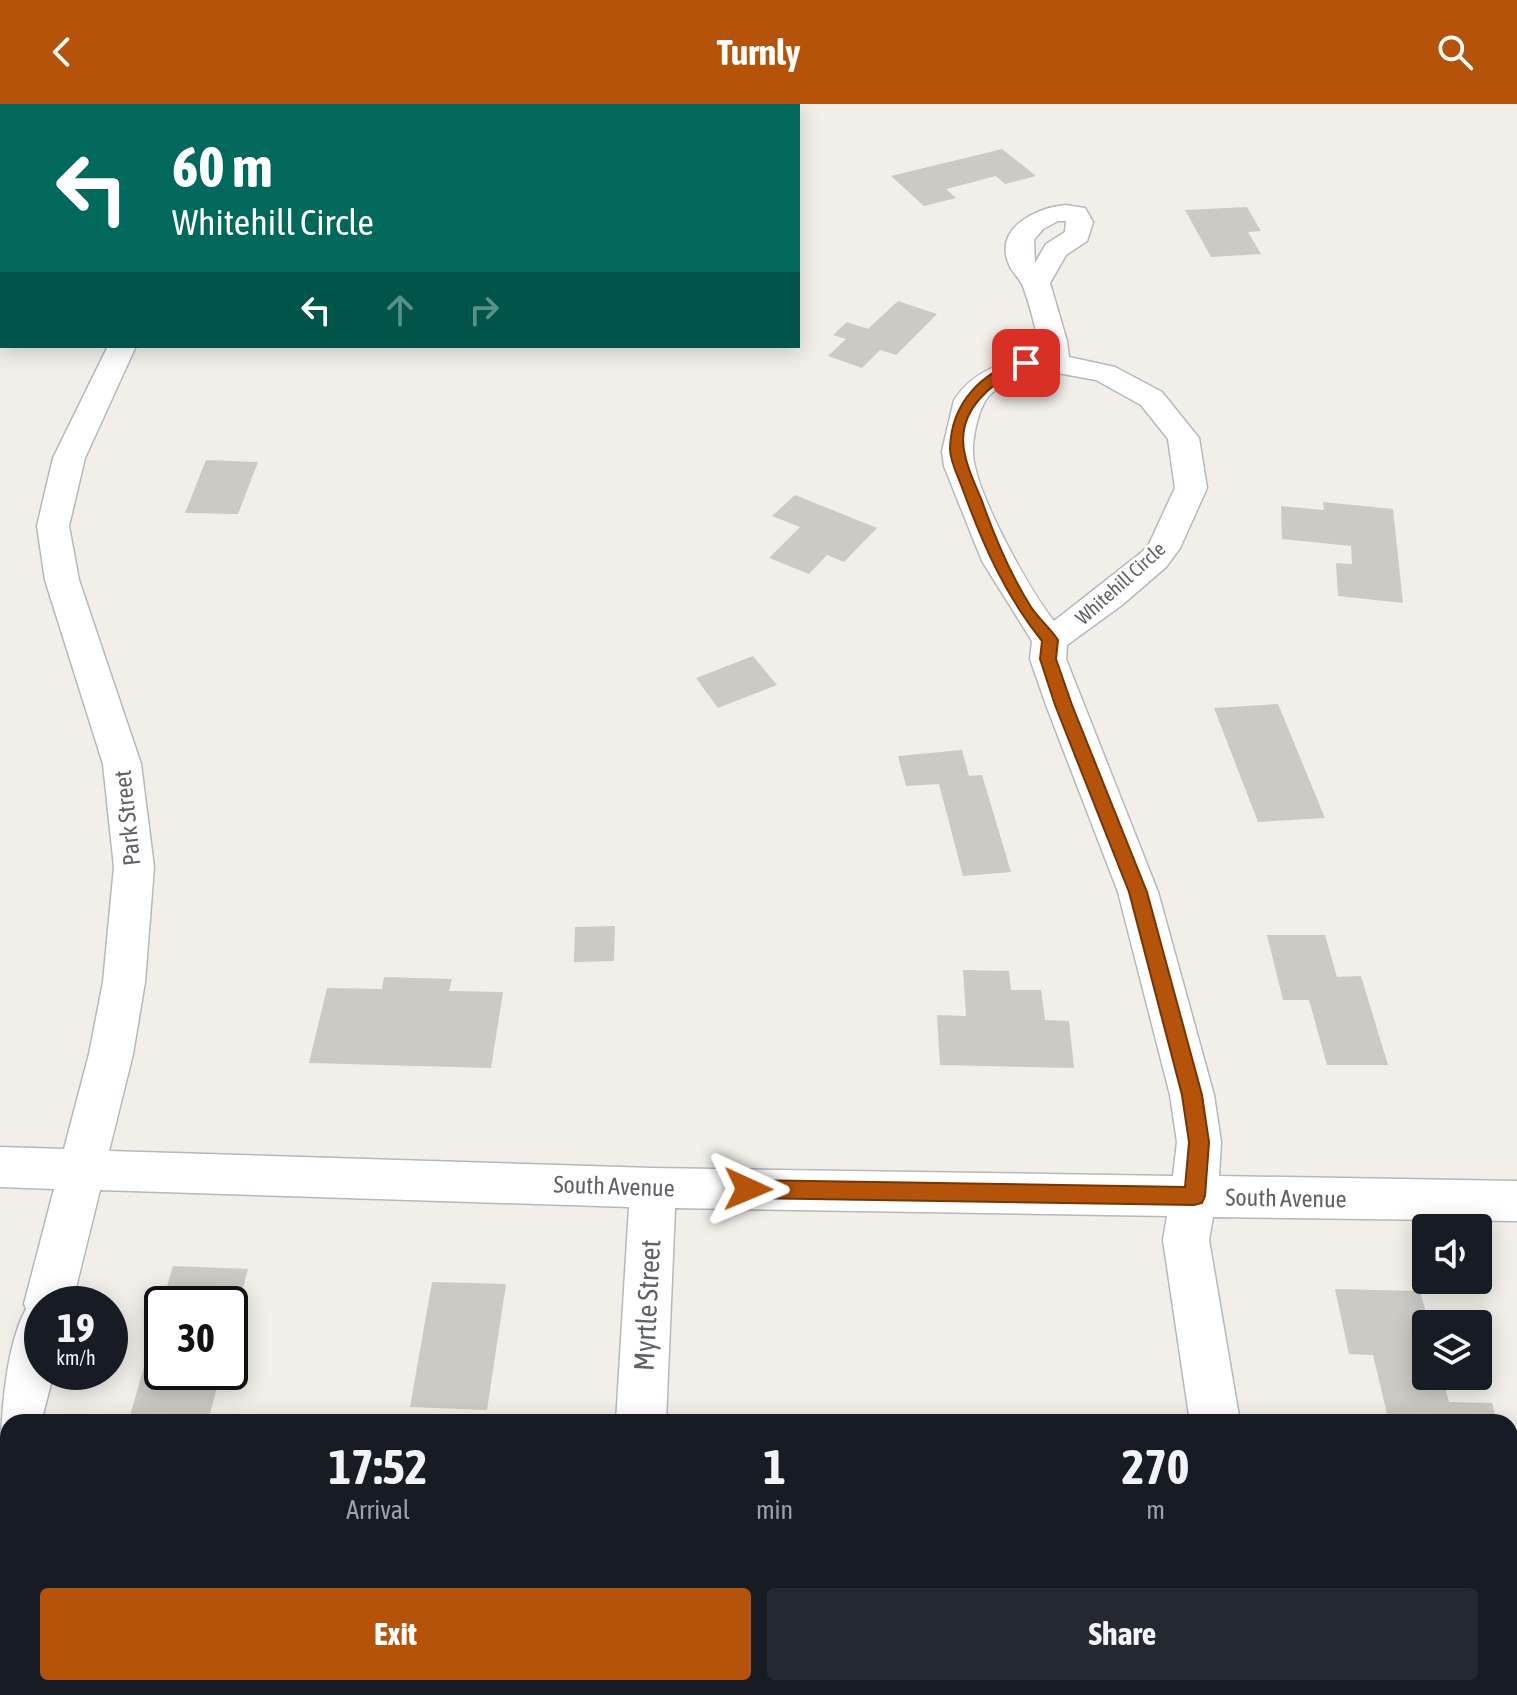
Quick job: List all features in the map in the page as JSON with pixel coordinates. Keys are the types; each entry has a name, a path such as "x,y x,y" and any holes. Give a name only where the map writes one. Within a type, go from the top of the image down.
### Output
{"street":[{"path":"1036,283 1053,341 1055,362"},
{"name":"Park Street","path":"53,1286 111,1054 124,982 134,867 131,819 122,764 62,580 53,526 69,458 121,348"},
{"name":"Whitehill Circle","path":"1050,640 1083,617 1163,550 1184,514 1194,484 1192,459 1181,432 1152,399 1123,379 1085,366 1055,362 1026,363 1005,370 985,383 967,405 959,427 957,453 993,551 1026,610 1050,640 1048,659 1138,892 1162,973 1192,1095 1199,1142 1186,1240 1214,1414"},
{"name":"South Avenue","path":"0,1167 653,1188 1517,1201"},
{"name":"Myrtle Street","path":"641,1414 653,1188"},
{"path":"18,1414 25,1390"}],"building":[{"path":"1002,149 1036,176 1005,184 996,176 946,189 956,198 924,206 891,176"},
{"path":"1247,207 1261,231 1248,232 1261,254 1211,257 1185,210"},
{"path":"898,301 937,314 896,355 880,350 862,368 828,356 846,339 833,335 847,322 868,329"},
{"path":"206,460 258,462 238,514 185,513"},
{"path":"795,495 877,528 844,562 827,555 809,574 769,558 800,527 772,516"},
{"path":"1323,502 1393,509 1403,603 1338,596 1336,563 1352,564 1351,546 1282,539 1281,506 1324,510"},
{"path":"753,656 777,685 718,708 696,678"},
{"path":"1278,704 1325,818 1258,822 1214,708"},
{"path":"962,750 969,776 982,775 1011,872 963,876 939,784 906,786 898,756"},
{"path":"615,926 614,961 574,962 575,927"},
{"path":"1267,935 1325,935 1337,977 1361,976 1388,1065 1327,1065 1309,1000 1283,1000"},
{"path":"963,970 1009,971 1011,990 1041,990 1045,1020 1069,1021 1074,1068 940,1065 937,1015 966,1016"},
{"path":"384,977 452,979 449,991 503,992 491,1068 309,1063 327,988 382,989"},
{"path":"173,1266 248,1269 244,1286 167,1286"},
{"path":"432,1282 506,1284 487,1410 410,1407"},
{"path":"1335,1289 1412,1291 1412,1294 1421,1294 1425,1310 1412,1310 1412,1390 1446,1390 1449,1402 1492,1403 1495,1414 1387,1414 1373,1355 1349,1354"},
{"path":"144,1367 144,1390 216,1390 210,1414 131,1414"}],"route":[{"path":"748,1189 1194,1196 1199,1142 1192,1095 1138,892 1064,705 1048,659 1050,640 1026,610 993,551 957,453 959,427 967,405 985,383 1005,370 1026,363"}]}
